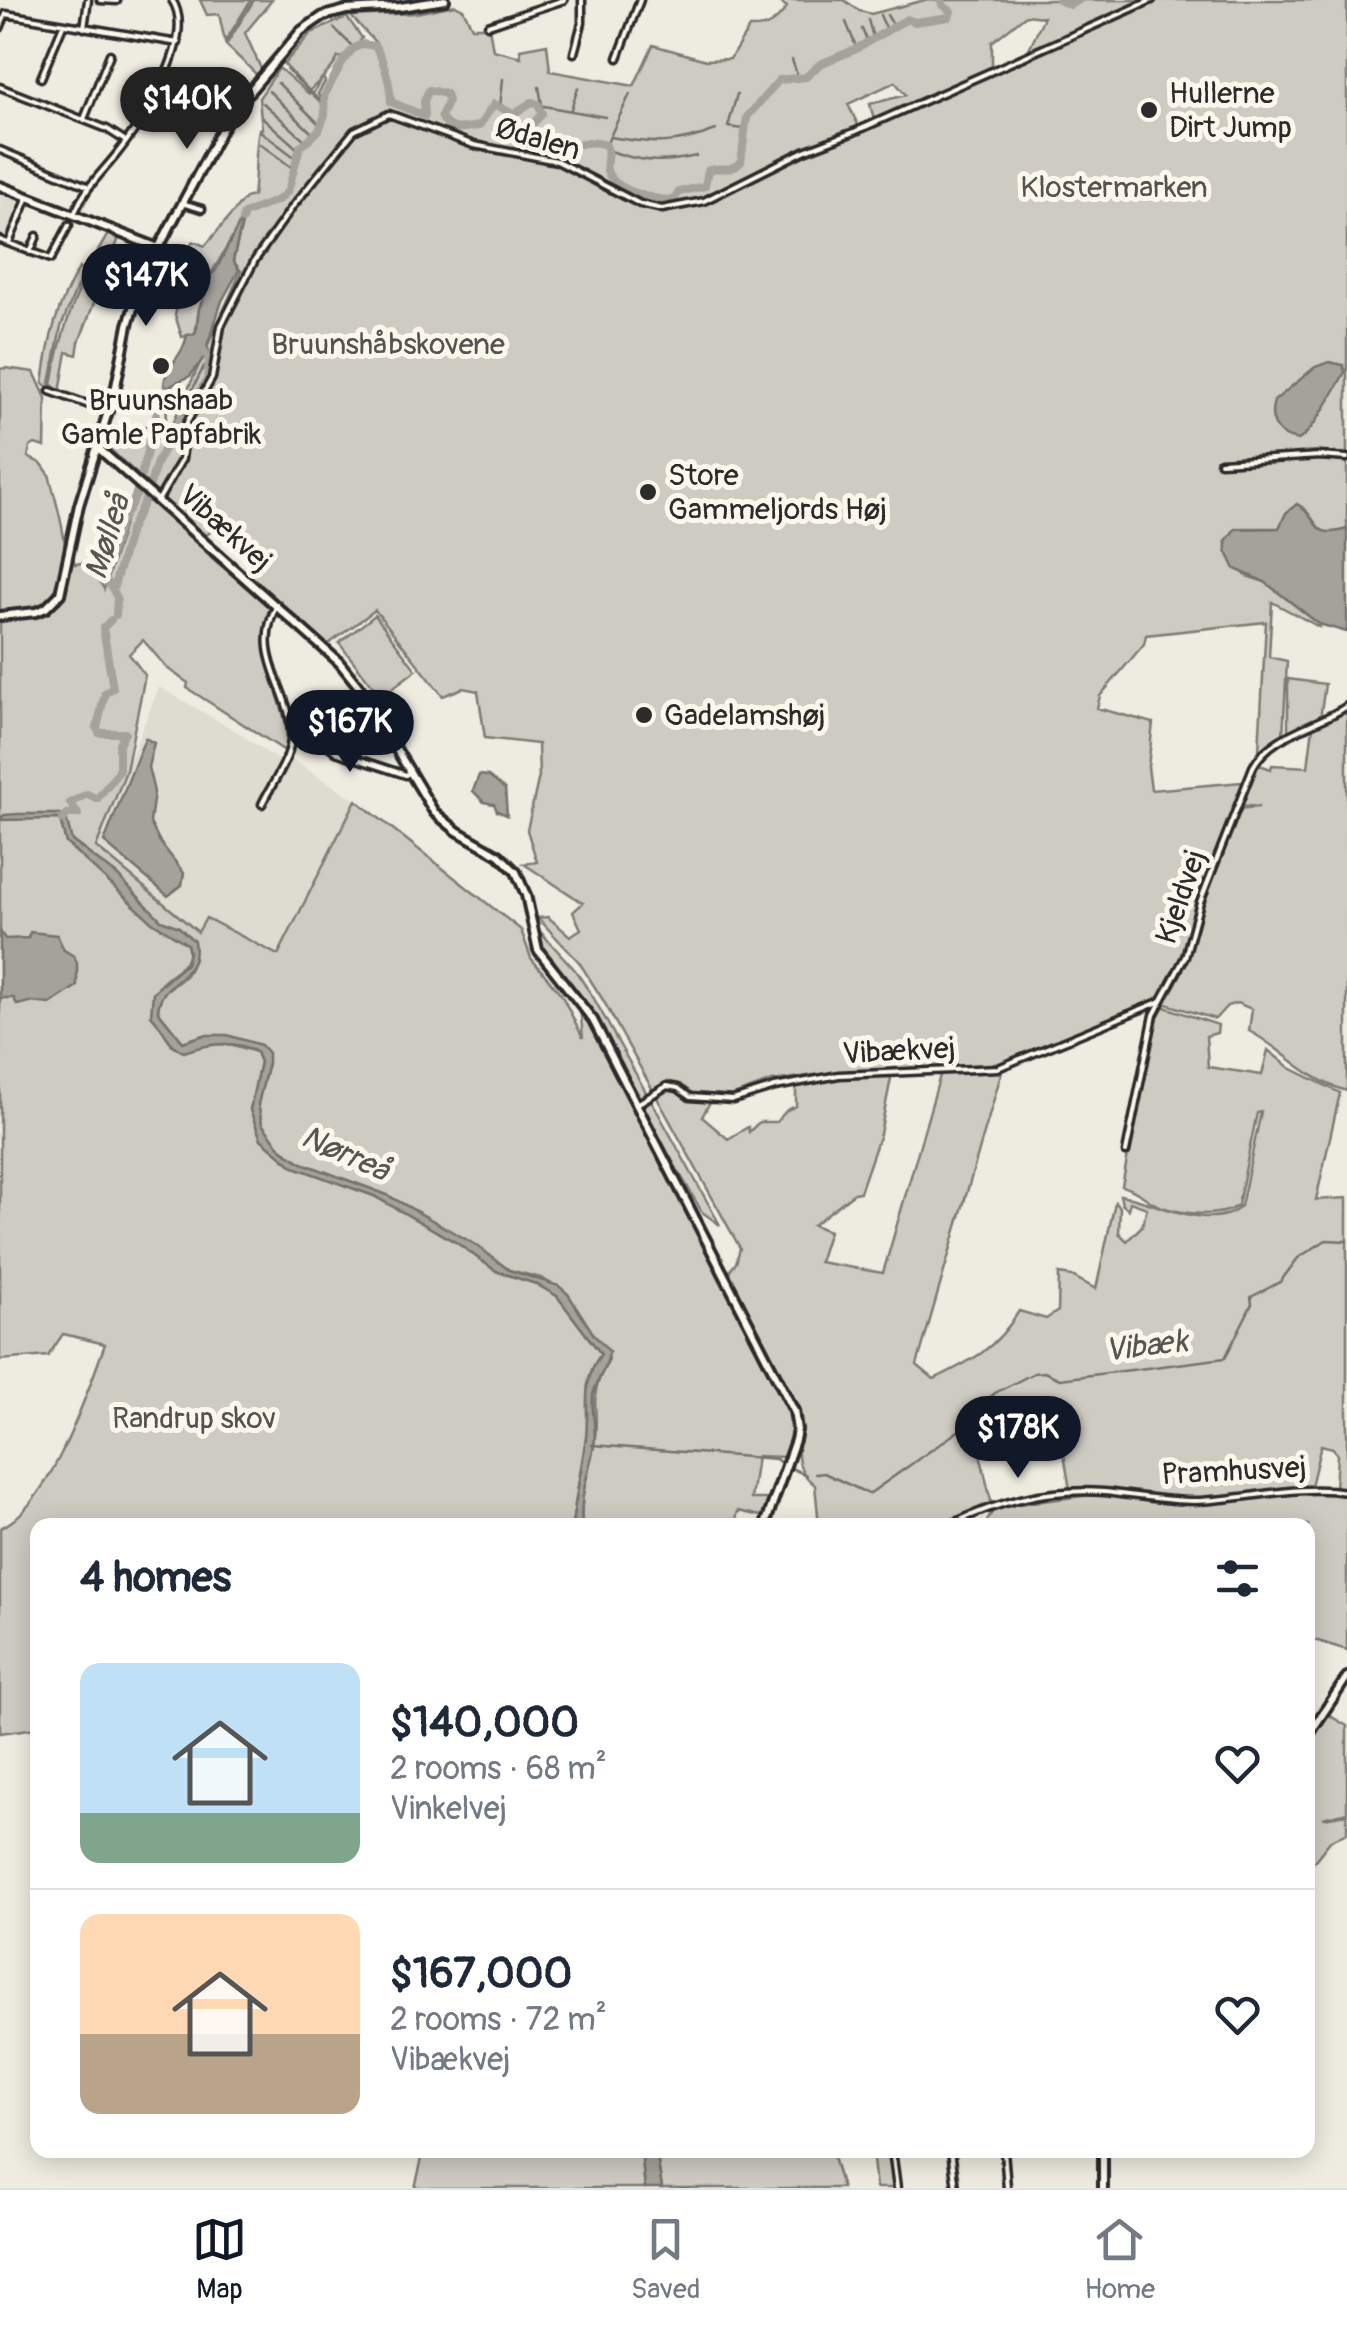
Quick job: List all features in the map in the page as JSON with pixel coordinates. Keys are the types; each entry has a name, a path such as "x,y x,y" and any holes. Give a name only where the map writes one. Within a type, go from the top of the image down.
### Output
{"street":[{"path":"84,28 88,0"},
{"path":"100,0 118,0"},
{"path":"74,215 87,186 126,140 170,68 180,18 172,0"},
{"path":"0,616 36,612 60,594 134,302 156,247 229,116 312,23 346,10 445,0"},
{"path":"488,25 564,0"},
{"path":"574,53 582,23 582,0"},
{"path":"618,58 640,0"},
{"name":"Ødalen","path":"159,499 182,459 187,422 212,378 221,326 255,260 293,206 360,126 395,115 474,144 557,161 652,208 689,206 804,150 870,126 1152,0"},
{"path":"0,28 6,14 178,43"},
{"path":"41,78 63,25"},
{"path":"84,120 110,54"},
{"path":"0,88 126,140"},
{"path":"0,150 87,186"},
{"path":"0,186 156,247"},
{"path":"9,244 28,197"},
{"path":"180,202 202,209"},
{"path":"0,240 51,259 70,225"},
{"path":"30,252 37,236"},
{"path":"50,391 108,412"},
{"name":"Vibækvej","path":"97,447 339,662 359,687 434,812 499,854 516,872 526,895 538,950 594,1020 797,1419 795,1440 768,1518"},
{"path":"1220,462 1347,458"},
{"name":"Vibækvej","path":"277,605 268,623 266,639 290,726"},
{"name":"Kjeldvej","path":"1126,1152 1150,1030 1185,957 1200,902 1258,757 1277,742 1347,706"},
{"path":"262,804 290,744 290,726 310,730 336,752 406,775 410,772"},
{"name":"Vibækvej","path":"637,1104 667,1086 690,1096 732,1100 839,1075 998,1068 1161,1001"},
{"name":"Pramhusvej","path":"963,1518 990,1505 1047,1494 1100,1492 1194,1501 1315,1488 1347,1492"},
{"path":"1315,1725 1347,1677"},
{"path":"893,2158 897,2188"},
{"path":"952,2158 956,2188"},
{"path":"1005,2158 1007,2188"},
{"path":"1102,2158 1103,2188"}],"shaded area":[{"path":"0,194 21,202 9,237 0,234"},
{"path":"244,214 233,260 239,270 222,301 207,346 209,351 190,376 168,387 164,385 167,372 187,335 195,334 209,277"},
{"path":"1329,362 1343,365 1345,372 1310,429 1298,440 1280,432 1273,421 1274,401 1315,367"},
{"path":"1297,504 1321,530 1347,529 1347,632 1319,624 1265,582 1235,569 1226,550 1226,541 1235,529 1279,528 1286,513"},
{"path":"159,687 236,731 285,765 289,758 356,800 278,955 207,919 199,933 95,847"},
{"path":"145,738 154,743 148,767 154,792 150,823 184,873 182,885 168,896 104,842"},
{"path":"479,775 488,776 505,789 507,815 473,791"},
{"path":"4,815 66,817 72,841 117,875 161,920 179,927 194,941 192,964 165,991 158,1011 183,1042 204,1035 227,1035 261,1045 268,1053 258,1104 262,1124 282,1150 302,1163 387,1195 476,1245 509,1270 559,1286 568,1294 609,1351 593,1396 595,1439 581,1518 573,1518 586,1438 588,1384 601,1354 557,1296 536,1284 496,1271 457,1243 374,1196 294,1167 261,1139 250,1110 260,1062 256,1052 239,1045 221,1044 184,1052 170,1041 151,1015 153,992 186,964 187,944 152,922 66,843 60,819 0,820"},
{"path":"0,931 5,939 28,938 30,932 57,935 64,950 77,963 77,986 50,1004 17,1005 14,998 0,998"},
{"path":"642,2158 657,2158 662,2188 645,2188"}],"green space":[{"path":"200,0 251,0 225,42 219,14 207,15"},
{"path":"254,0 272,0 245,33 262,71 257,75 226,45"},
{"path":"777,0 844,0 871,14 925,0 1145,0 1027,53 1044,17 1026,15 992,42 992,68 874,120 870,104 906,95 895,82 848,104 859,127 815,146 918,107 1158,0 1347,0 1347,529 1331,534 1322,532 1297,504 1286,513 1280,528 1236,528 1226,541 1226,550 1246,576 1265,582 1319,624 1272,602 1269,657 1287,661 1283,736 1259,750 1266,622 1146,635 1144,644 1100,696 1097,708 1153,723 1148,767 1151,790 1243,782 1235,809 1259,807 1240,805 1257,764 1271,769 1272,765 1308,767 1313,727 1347,712 1347,1091 1318,1079 1249,1031 1252,1009 1237,1003 1227,1006 1215,1019 1157,1001 1005,1064 837,1072 772,1081 709,1104 702,1117 728,1139 748,1127 749,1132 759,1122 776,1122 796,1106 796,1087 840,1077 892,1073 880,1134 860,1192 813,1225 829,1231 819,1262 883,1273 941,1072 1002,1071 917,1365 934,1379 982,1352 1002,1335 1019,1311 1046,1319 1058,1311 1059,1274 1072,1276 1096,1289 1115,1202 1120,1207 1119,1233 1127,1241 1142,1226 1147,1208 1130,1202 1128,1209 1120,1195 1182,1213 1199,1216 1229,1214 1241,1206 1261,1112 1257,1113 1238,1205 1230,1210 1208,1214 1182,1212 1159,1206 1122,1186 1153,1024 1162,1006 1218,1025 1217,1033 1206,1036 1208,1067 1262,1075 1268,1050 1290,1068 1340,1093 1316,1200 1347,1198 1347,1490 1335,1489 1337,1455 1333,1448 1321,1445 1311,1486 1199,1498 1070,1490 1056,1406 991,1414 977,1420 975,1432 991,1501 986,1506 960,1518 818,1518 815,1485 798,1458 796,1404 728,1273 740,1248 603,1000 579,962 538,918 548,917 570,936 581,929 573,912 583,903 524,864 537,862 527,830 539,776 538,744 485,738 478,691 463,688 443,696 375,610 326,646 252,578 250,552 220,525 205,536 105,445 108,428 172,425 241,271 233,261 243,220 209,277 195,334 182,337 175,315 185,276 195,259 186,254 193,241 205,246 245,198 253,196 262,129 259,98 279,68 309,94 322,78 309,91 284,64 311,33 347,17 362,38 358,44 375,42 351,16 416,13 455,5 463,9 472,27 489,27 493,50 521,57 520,49 547,44 550,71 634,86 653,45 706,60 730,59 749,28 766,26 787,7","holes":["338,57 343,58 320,98 323,77"]},
{"path":"108,234 119,238 77,355 67,352 60,392 52,385 66,326 88,270"},
{"path":"79,268 83,272 61,327 49,388 43,383 51,337"},
{"path":"0,369 34,372 46,398 45,447 35,444 28,457 42,464 49,474 62,525 66,563 57,594 45,605 0,613"},
{"path":"136,485 270,607 264,640 288,741 285,751 187,688 188,683 167,668 143,640 129,654 145,675 126,771 96,847 198,932 206,918 278,955 356,800 521,930 531,958 561,994 583,1038 580,1007 790,1414 793,1425 785,1457 757,1456 751,1499 771,1499 765,1517 738,1511 736,1518 581,1518 596,1432 596,1394 609,1359 568,1294 541,1278 509,1270 476,1245 387,1195 302,1163 282,1150 262,1124 258,1104 268,1063 261,1045 204,1035 183,1042 158,1011 164,992 185,976 194,959 179,927 161,920 117,875 72,841 59,814 0,817 0,620 40,615 60,603 72,555 75,564 89,562 104,589"},
{"path":"375,615 416,670 381,697 339,643"},
{"path":"1288,679 1325,684 1320,719 1291,732 1288,731"},
{"name":"Randrup skov","path":"60,819 66,843 187,944 188,958 159,986 151,1015 172,1045 230,1044 256,1052 260,1062 250,1110 261,1139 294,1167 374,1196 457,1243 496,1271 536,1284 557,1296 601,1354 588,1384 586,1438 573,1518 30,1518 30,1729 0,1733 0,1528 18,1516 50,1473 77,1418 105,1344 63,1334 48,1356 0,1360 0,820"},
{"path":"537,928 575,970 593,997 647,1094 640,1098 598,1021 545,951"},
{"path":"651,1100 720,1225 702,1212 642,1108"},
{"path":"1326,1491 1347,1494 1347,1650 1315,1640 1315,1518 989,1518 995,1507 1099,1494 1178,1503"},
{"path":"1327,1714 1347,1726 1347,1812 1323,1818 1347,1814 1347,1833 1331,1840 1315,1860 1315,1732"},
{"path":"422,2158 642,2158 645,2188 415,2188"},
{"path":"657,2158 833,2158 842,2188 662,2188"},
{"path":"873,2158 890,2158 893,2188 876,2188"}],"waterway":[{"name":"Mølleå","path":"242,220 244,214 280,199 288,191 300,147 319,130 325,115 324,96 343,61 362,44 375,46 379,53 391,102 425,116 424,101 429,90 446,94 448,101 441,116 457,128 479,126 494,104 513,114 532,102 538,104 542,114 524,133 532,146 563,153 583,143 606,145 607,170 617,183 646,196 674,200 679,192 705,186 708,170 729,168 741,162 747,117 779,80 806,77 820,64 854,50 907,19 915,22 949,17 951,11 941,0"},
{"name":"Mølleå","path":"1059,0 1070,5 1079,0"},
{"path":"880,15 887,31"},
{"path":"887,15 893,25"},
{"path":"868,20 873,37"},
{"path":"846,22 857,49"},
{"path":"334,28 354,48"},
{"path":"862,29 867,41"},
{"path":"792,60 798,77"},
{"path":"287,70 325,106"},
{"path":"500,107 503,79"},
{"path":"278,83 321,126"},
{"path":"539,87 543,110"},
{"path":"571,109 578,88"},
{"path":"269,91 314,135"},
{"path":"606,145 630,94"},
{"path":"737,94 728,127 744,129"},
{"path":"263,103 306,141"},
{"path":"544,106 605,117"},
{"path":"262,117 299,150"},
{"path":"610,137 664,142 716,130"},
{"path":"260,131 297,159"},
{"path":"260,144 294,169"},
{"path":"608,150 651,160 696,156"},
{"name":"Mølleå","path":"184,416 207,380 209,359 202,348"},
{"path":"178,381 189,397 204,366 210,365"},
{"path":"113,590 103,576 120,524 136,496 159,403"},
{"path":"159,407 167,411 158,439 168,441"},
{"name":"Mølleå","path":"116,615 117,598 113,590 130,530 157,462 180,419"},
{"name":"Mølleå","path":"63,820 67,814 78,814 70,803 87,794 97,799 119,771 119,743 125,733 99,733 97,728 105,693 113,688 103,628 111,620"},
{"name":"Vibæk","path":"815,1474 824,1473 869,1494 964,1427 995,1393 1034,1373 1044,1372 1060,1379 1225,1358 1252,1304 1251,1297 1280,1282 1298,1258 1326,1240 1347,1241"},
{"name":"Vibæk","path":"592,1445 776,1459 782,1464"},
{"name":"Vibæk","path":"791,1468 806,1475"}],"place":[{"name":"Hullerne Dirt Jump","path":"1149,110"},
{"name":"Bruunshaab Gamle Papfabrik","path":"161,366"},
{"name":"Store Gammeljords Høj","path":"648,492"},
{"name":"Gadelamshøj","path":"644,715"}],"park label":[{"name":"Klostermarken","path":"1114,187"},
{"name":"Bruunshåbskovene","path":"388,344"}],"water label":[{"name":"Nørreå","path":"346,1154"}]}
